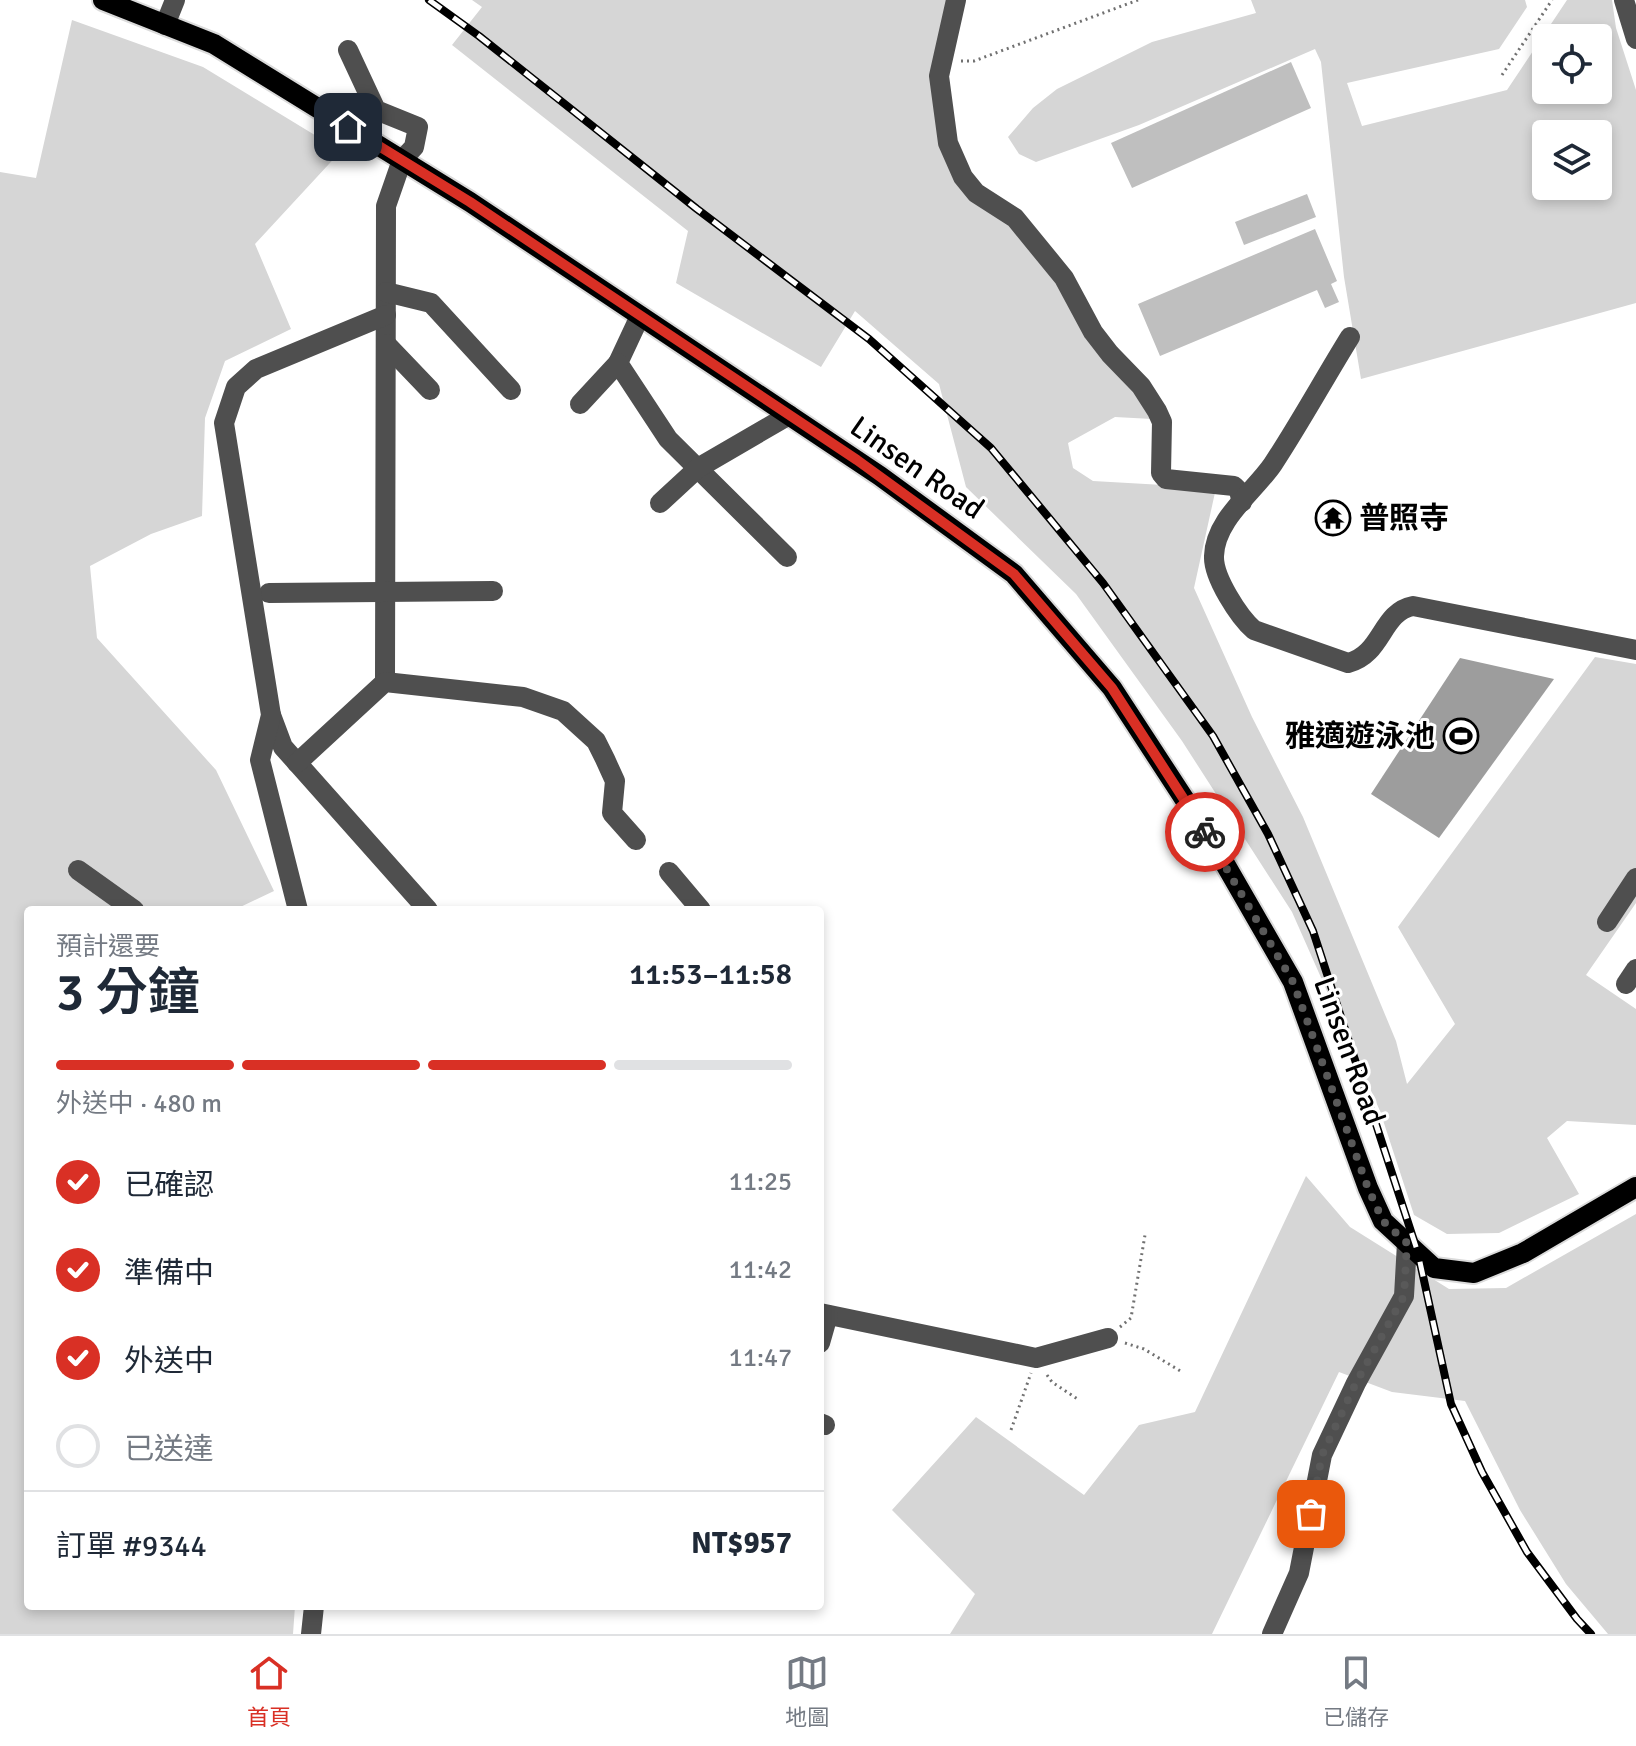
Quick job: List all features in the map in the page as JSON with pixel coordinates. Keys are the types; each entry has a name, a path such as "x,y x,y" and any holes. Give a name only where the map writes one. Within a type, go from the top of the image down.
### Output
{"main road":[{"name":"Linsen Road","path":"103,0 214,44 483,211 880,476 1014,574 1112,688 1213,843 1293,982 1368,1188 1383,1221 1434,1268 1474,1273 1523,1253 1636,1187"}],"street":[{"path":"165,25 175,0"},
{"path":"956,0 939,76 948,143 963,177 976,193 1015,218 1064,278 1093,332 1141,386 1162,422 1161,473 1166,479 1234,486 1242,502"},
{"path":"1624,0 1636,39"},
{"path":"297,763 385,682 386,206 402,160 414,147 418,127 376,110 348,50"},
{"path":"386,292 431,303 511,390"},
{"path":"386,315 256,369 236,387 224,423 271,715 283,747 424,906"},
{"path":"580,404 618,363 640,316"},
{"path":"1350,337 1272,465 1229,517 1216,544 1215,568 1244,621 1254,630 1348,663 1368,654 1396,613 1413,606 1636,650"},
{"path":"386,344 430,390"},
{"path":"618,363 668,439 787,557"},
{"path":"660,503 698,468 789,415"},
{"path":"269,593 493,591"},
{"path":"385,682 523,697 563,711 596,741 615,781 612,813 636,840"},
{"path":"271,715 260,760 295,906"},
{"path":"78,870 128,906"},
{"path":"669,872 698,906"},
{"path":"1607,922 1636,878"},
{"path":"1272,1634 1299,1573 1322,1455 1356,1383 1404,1296 1413,1248"},
{"path":"824,1314 1036,1358 1108,1338"},
{"path":"311,1634 314,1610"}],"path":[{"path":"943,60 974,61 1138,0"},
{"path":"1502,75 1552,0"},
{"path":"1108,1338 1131,1318 1145,1235"},
{"path":"1108,1338 1144,1349 1182,1372"},
{"path":"1036,1358 1052,1382 1079,1400"},
{"path":"1011,1430 1036,1358"}],"shaded area":[{"path":"472,0 951,0 943,143 1080,311 1152,419 1115,417 1068,443 1073,468 1093,481 1216,488 1194,588 1252,717 1303,817 1396,1041 1407,1084 1455,1024 1398,927 1595,657 1636,664 1636,903 1586,975 1636,1009 1636,1125 1567,1121 1547,1138 1579,1194 1499,1233 1447,1234 1414,1215 1380,1111 1292,912 1182,741 1076,594 966,487 939,384 855,311 821,367 676,283 688,231 452,45 482,7"},
{"path":"1251,0 1525,0 1527,7 1499,49 1347,83 1362,126 1507,90 1532,52 1532,104 1612,104 1612,24 1551,24 1567,0 1612,0 1616,28 1636,90 1636,303 1361,379 1344,277 1321,62 1315,49 1139,125 1036,162 1019,154 1008,137 1033,108 1057,89 1152,42 1256,13"},
{"path":"72,20 203,67 341,151 255,244 291,329 225,361 205,418 202,516 151,534 90,566 97,638 216,770 274,891 242,906 24,906 24,1610 295,1610 293,1634 0,1634 0,172 36,178"},
{"name":"雅適遊泳池","path":"1460,658 1554,679 1439,838 1371,794"},
{"path":"1306,1176 1350,1227 1449,1289 1506,1288 1636,1214 1636,1634 1608,1634 1566,1584 1520,1510 1465,1401 1392,1392 1339,1372 1212,1634 950,1634 975,1594 892,1510 976,1417 1084,1495 1139,1425 1195,1412"}],"building":[{"path":"1291,62 1311,108 1132,188 1111,143"},
{"path":"1307,194 1316,217 1244,245 1235,222"},
{"path":"1315,229 1337,281 1331,284 1339,302 1325,308 1317,290 1160,356 1138,304"}],"railway":[{"path":"429,0 869,339 991,448 1103,583 1213,736 1268,834 1313,931 1418,1253 1451,1404 1482,1472 1527,1552 1591,1634"}],"way so far":[{"path":"1205,832 1293,982 1368,1188 1383,1221 1407,1243 1404,1296 1356,1383 1322,1455 1311,1514"}],"place":[{"name":"普照寺","path":"1333,518"},
{"name":"雅適遊泳池","path":"1461,736"}],"route":[{"path":"348,127 470,202 857,460 1014,574 1112,688 1205,832"}]}
